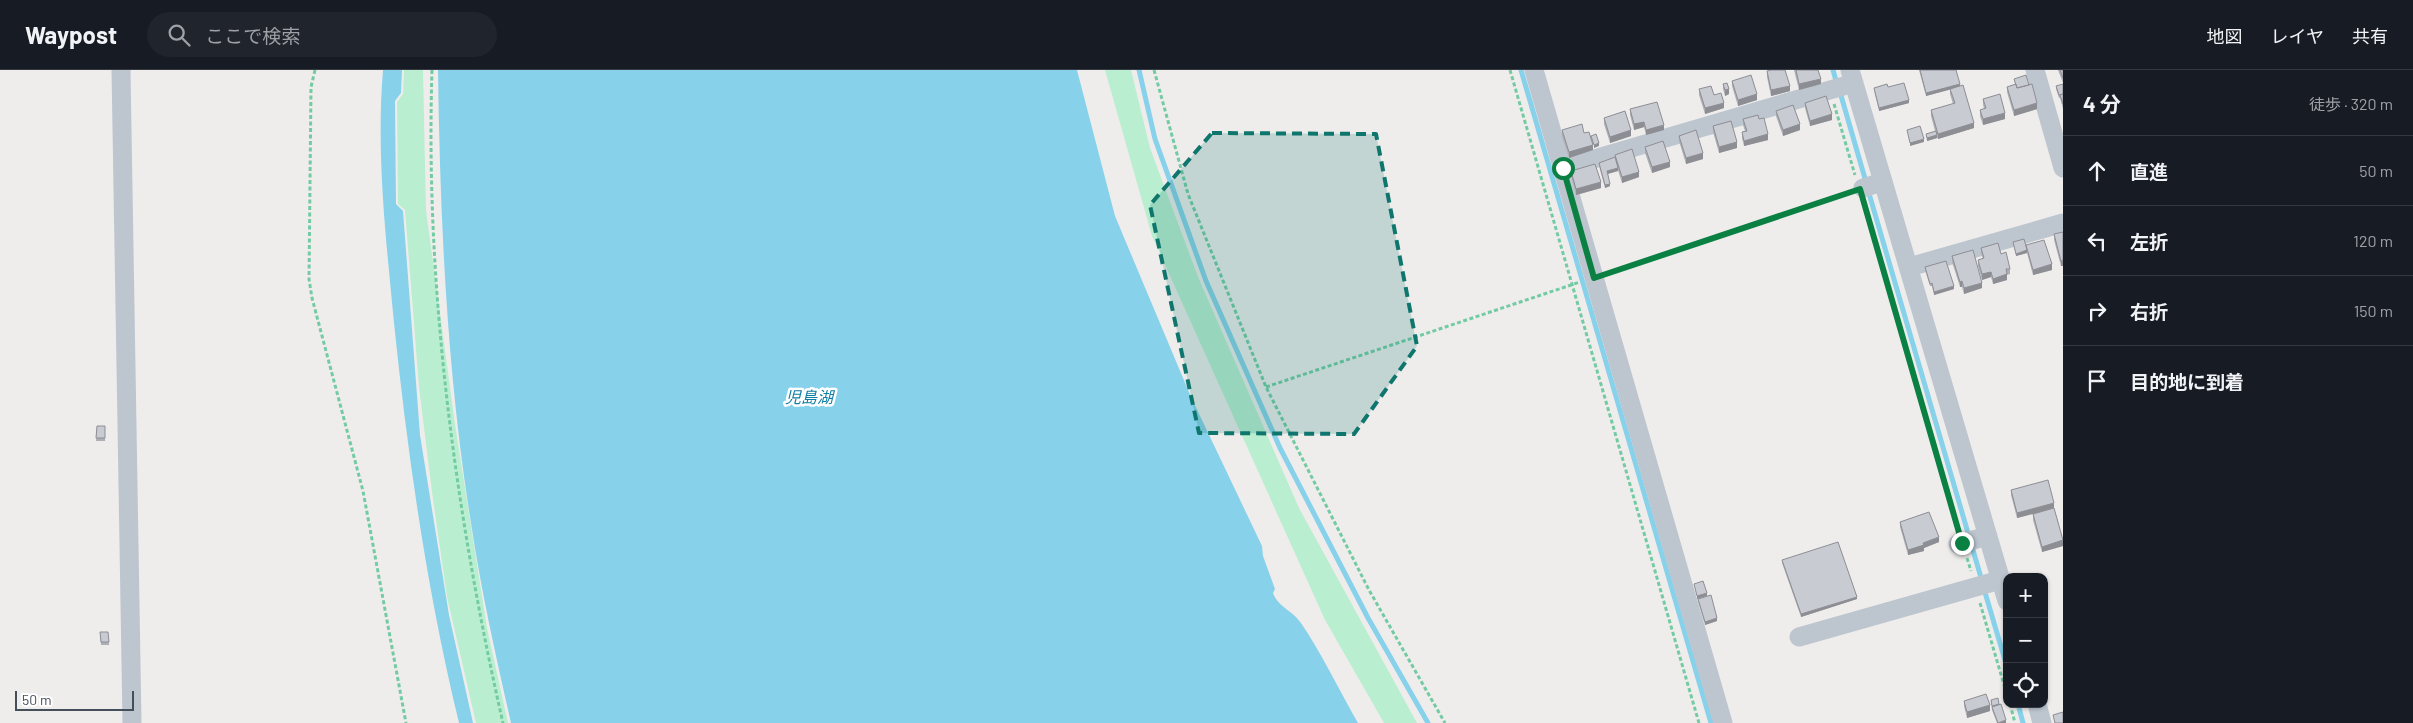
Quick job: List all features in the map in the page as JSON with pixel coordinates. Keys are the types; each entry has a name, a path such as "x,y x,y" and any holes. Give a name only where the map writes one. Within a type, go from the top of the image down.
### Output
{"street":[{"path":"121,70 132,723"},
{"path":"1534,70 1563,168 1586,280 1723,723"},
{"path":"2034,70 2063,168"},
{"path":"1563,168 1842,83 1870,186 1909,267 1970,541 1986,584 2003,598"},
{"path":"1909,267 2063,223"},
{"path":"1799,637 1986,584"},
{"path":"2038,708 2042,723"}],"path":[{"path":"315,70 311,87 309,279 314,307 364,499 406,723"},
{"path":"432,70 432,196 443,367 483,636 503,723"},
{"path":"1154,70 1188,194 1266,387 1369,590 1445,723"},
{"path":"1510,70 1699,723"},
{"path":"1842,83 1970,541 1986,584 2003,674"},
{"path":"1266,387 1870,186"},
{"path":"2011,708 2015,723"}],"highlighted area":[{"path":"1212,133 1376,134 1417,346 1354,434 1199,433 1150,205"}],"green space":[{"path":"404,70 423,70 426,210 455,424 487,628 508,723 476,723 447,597 419,387 405,210 398,204 397,102 403,94"},
{"path":"1105,70 1131,70 1150,148 1198,277 1299,508 1417,723 1384,723 1325,620 1152,236"}],"water":[{"path":"383,70 402,70 401,93 395,101 396,204 403,211 420,435 449,615 473,723 459,723 437,624 412,474 399,374 385,228 381,165"},
{"name":"児島湖","path":"438,70 1077,70 1115,216 1191,397 1262,546 1263,556 1275,589 1273,593 1275,598 1294,615 1309,635 1358,723 511,723 479,573 456,411 446,297"}],"building":[{"path":"1785,70 1790,86 1771,90 1767,71"},
{"path":"1796,70 1818,70 1821,79 1799,84"},
{"path":"1920,70 1956,70 1960,84 1926,93"},
{"path":"1751,75 1757,94 1738,100 1732,81"},
{"path":"2026,75 2029,85 2017,88 2014,79"},
{"path":"1727,83 1729,89 1725,90 1723,84"},
{"path":"1904,83 1909,100 1879,108 1874,88 1887,84 1888,87"},
{"path":"2016,84 2017,88 2032,84 2037,103 2014,110 2007,87"},
{"path":"2063,84 2063,94 2059,95 2056,86"},
{"path":"1963,85 1974,123 1938,134 1931,110 1955,103 1950,89"},
{"path":"1711,86 1714,95 1721,93 1724,103 1705,108 1699,89"},
{"path":"2000,94 2005,113 1983,119 1980,110 1986,108 1983,99"},
{"path":"1826,96 1832,114 1810,121 1805,103"},
{"path":"1657,102 1664,125 1646,130 1644,122 1634,124 1630,109"},
{"path":"1793,105 1800,124 1783,130 1776,111"},
{"path":"1625,111 1631,130 1610,137 1604,118"},
{"path":"1758,115 1759,119 1764,118 1768,134 1744,141 1742,132 1747,131 1743,119"},
{"path":"1731,121 1737,142 1719,147 1713,126"},
{"path":"1582,124 1584,133 1589,132 1593,145 1569,152 1562,130"},
{"path":"1920,126 1924,139 1910,143 1907,130"},
{"path":"1696,130 1703,153 1686,158 1679,136"},
{"path":"1936,131 1937,135 1927,138 1926,134"},
{"path":"1596,134 1599,143 1594,145 1591,136"},
{"path":"1663,141 1670,162 1652,167 1645,147"},
{"path":"1632,149 1639,172 1622,177 1615,155"},
{"path":"1615,157 1618,168 1607,171 1610,184 1605,185 1599,163"},
{"path":"1595,164 1601,182 1576,189 1571,171"},
{"path":"2063,232 2063,260 2061,261 2054,234"},
{"path":"2024,239 2027,250 2016,254 2013,242"},
{"path":"2044,240 2052,264 2033,270 2026,245"},
{"path":"1998,243 2001,254 2006,252 2010,269 2006,269 2007,274 1993,279 1991,272 1982,274 1978,260 1984,258 1981,248"},
{"path":"1973,250 1982,283 1964,288 1962,281 1960,282 1952,256"},
{"path":"1946,261 1954,286 1934,292 1925,267"},
{"path":"97,426 105,426 105,438 96,438"},
{"path":"2048,480 2054,503 2017,513 2011,490"},
{"path":"2054,508 2063,540 2042,547 2033,514"},
{"path":"1929,512 1939,537 1923,543 1924,545 1908,550 1900,522"},
{"path":"1838,542 1857,597 1801,614 1782,560"},
{"path":"1703,581 1707,593 1697,596 1694,584"},
{"path":"1711,595 1717,618 1705,622 1698,599"},
{"path":"100,632 108,632 109,642 101,642"},
{"path":"1986,694 1990,705 1967,712 1964,701"},
{"path":"1998,698 1999,704 1992,706 1991,700"},
{"path":"2001,704 2006,720 1998,723 1992,707"},
{"path":"2063,712 2063,723 2055,723 2053,715"}],"waterway":[{"path":"1139,70 1155,139 1206,281 1280,448 1368,618 1428,723"},
{"path":"1521,70 1711,723"},
{"path":"1833,70 1837,84"},
{"path":"1840,92 1866,182"},
{"path":"1868,190 1982,581"},
{"path":"1984,589 2006,663"},
{"path":"2019,708 2023,723"}],"route":[{"path":"1563,168 1594,278 1860,189 1962,543"}]}
